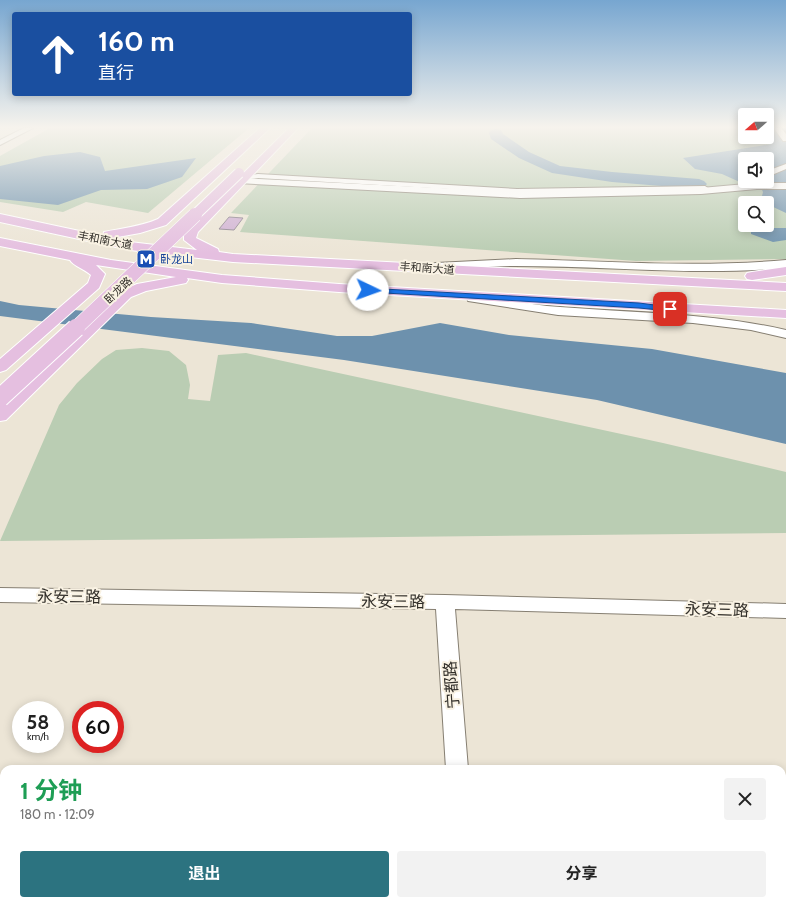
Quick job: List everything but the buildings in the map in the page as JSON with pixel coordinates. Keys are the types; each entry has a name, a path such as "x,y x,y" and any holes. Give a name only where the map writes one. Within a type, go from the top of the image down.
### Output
{"main road":[{"path":"89,237 145,230 162,222 219,170"},
{"name":"卧龙路","path":"234,258 203,248 190,240 190,235 242,170"},
{"name":"卧龙路","path":"0,398 116,292 244,170"},
{"name":"卧龙路","path":"0,385 245,170"},
{"name":"丰和南大道","path":"0,218 130,246 234,258 786,287"},
{"name":"丰和南大道","path":"0,242 68,256 222,279 455,295 786,314"},
{"name":"卧龙路","path":"0,367 94,285 98,274 90,266 68,256"},
{"path":"420,268 526,262 686,268 748,268 786,264"},
{"path":"685,282 786,271"},
{"name":"卧龙路","path":"0,416 126,294 142,287 160,282 186,279 222,279"},
{"path":"455,295 558,311 693,318 751,326 786,334"},
{"path":"639,306 731,316 786,325"}],"street":[{"path":"238,176 520,195 786,186"},
{"path":"703,190 738,182"},
{"name":"永安三路","path":"0,595 445,602 786,611"},
{"name":"宁都路","path":"445,602 456,765"}],"green space":[{"path":"0,170 199,170 148,213 86,202 63,212 0,202"},
{"path":"272,170 738,170 738,188 774,188 774,170 786,170 786,259 636,261 240,232 249,215 231,213"},
{"path":"142,348 169,351 186,365 190,385 188,399 210,401 218,355 246,353 663,443 786,472 786,533 0,541 59,405 77,383 102,359 116,350"}],"water":[{"path":"0,170 187,170 182,177 147,189 101,190 58,205 0,199"},
{"path":"702,170 738,170 738,181 722,174"},
{"path":"774,170 786,170 786,213 774,207 774,196 762,196 763,192 761,188 774,188"},
{"path":"774,228 786,228 786,240 773,242 751,234 751,232 774,232"},
{"path":"0,301 19,305 151,317 251,323 337,336 372,336 440,323 509,335 652,349 786,373 786,444 597,400 344,360 0,316"}],"waterway":[{"path":"559,170 612,177 699,184"}],"place":[{"name":"卧龙山","path":"146,259"}],"route":[{"path":"368,290 670,309"}]}
